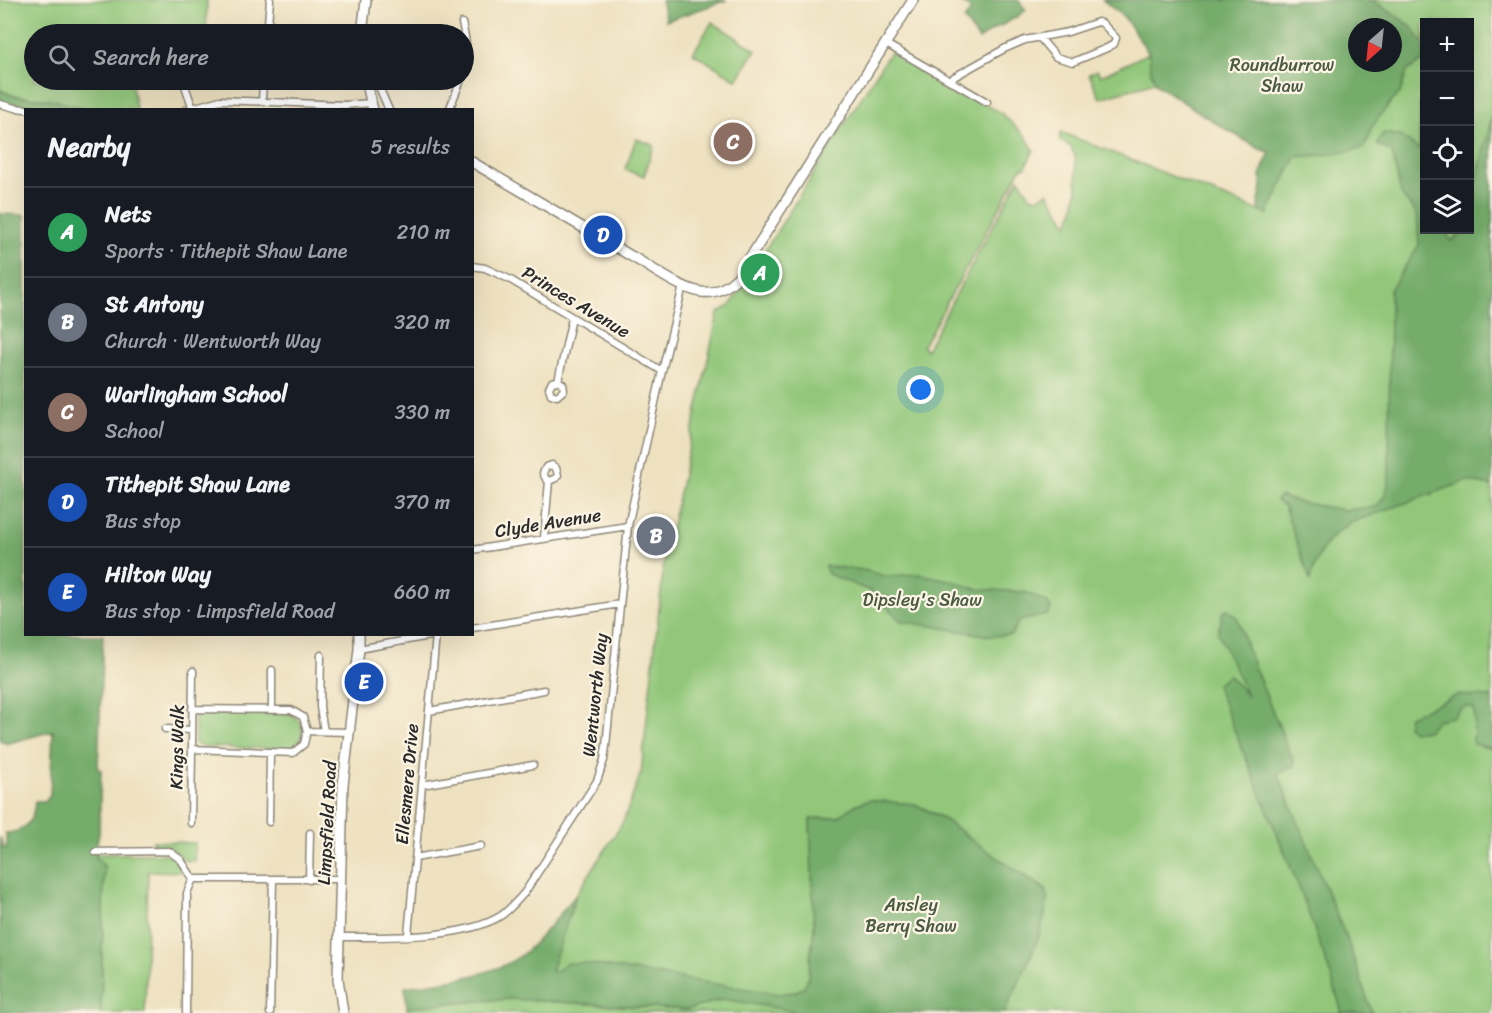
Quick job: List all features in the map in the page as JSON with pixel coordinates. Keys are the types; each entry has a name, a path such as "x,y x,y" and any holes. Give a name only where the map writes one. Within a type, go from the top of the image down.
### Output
{"street":[{"path":"268,24 270,0"},
{"path":"363,24 366,0"},
{"path":"474,163 683,286 701,292 721,289 738,277 913,0"},
{"path":"951,81 954,77 1004,49 1025,40 1068,32 1098,22 1102,23 1116,38 1114,44 1107,48 1073,62 1056,57 1040,38"},
{"path":"886,44 987,102"},
{"path":"186,90 192,106"},
{"path":"262,101 263,90"},
{"path":"188,108 220,100 372,106 368,90"},
{"path":"382,90 388,108"},
{"path":"450,108 457,90"},
{"path":"220,100 220,108"},
{"path":"0,104 24,109"},
{"name":"Princes Avenue","path":"474,266 485,268 509,279 662,371"},
{"name":"Wentworth Way","path":"338,937 408,935 464,930 501,915 525,892 597,781 604,760 628,526 683,286"},
{"path":"558,381 572,318"},
{"path":"544,538 549,481"},
{"name":"Clyde Avenue","path":"474,550 628,526"},
{"path":"474,628 620,604"},
{"name":"Limpsfield Road","path":"343,1013 338,979 338,937 343,785 359,636"},
{"path":"359,650 433,636"},
{"name":"Ellesmere Drive","path":"408,935 438,636"},
{"path":"324,659 320,707 324,731"},
{"path":"272,670 272,710"},
{"name":"Kings Walk","path":"190,823 193,671"},
{"path":"429,711 544,690"},
{"path":"192,709 291,710 303,717 307,731 304,744 293,753 192,749"},
{"path":"165,729 192,730"},
{"path":"307,731 349,732"},
{"path":"269,822 270,753"},
{"path":"422,785 533,765"},
{"path":"309,880 310,833"},
{"path":"415,858 481,846"},
{"path":"95,852 169,851 181,860 193,879"},
{"path":"193,879 340,879"},
{"path":"186,1013 187,893 193,879"},
{"path":"270,1013 273,879"}],"green space":[{"path":"0,0 207,0 206,24 24,24 24,90 133,90 136,108 80,108 54,100 14,96 0,90"},
{"path":"661,0 727,0 666,21"},
{"path":"963,0 1018,0 1026,10 979,40 964,20 971,10 961,2"},
{"path":"1103,0 1492,0 1492,456 1449,487 1467,481 1492,486 1492,1013 1004,1013 1034,947 1044,915 1046,890 942,818 915,804 857,804 838,817 810,819 814,929 808,978 793,1013 408,1013 407,1008 510,999 687,1010 722,1000 550,971 576,895 623,822 641,773 664,562 718,313 730,306 890,52 1001,113 1026,137 1034,150 1025,168 1022,167 923,346 926,350 1019,178 1030,196 1038,198 1048,192 1068,225 1077,190 1075,156 1070,146 1060,141 1061,132 1267,214 1295,157 1260,149 1155,82 1100,98 1089,74 1097,70 1101,76 1149,53 1125,18"},
{"name":"Roundburrow Shaw","path":"1103,0 1372,0 1399,18 1348,18 1348,72 1402,72 1402,20 1410,25 1420,39 1420,63 1407,71 1400,93 1371,128 1369,138 1363,148 1334,154 1296,157 1267,214 1260,212 1258,205 1262,187 1260,175 1270,152 1260,149 1224,128 1157,85 1151,72 1149,53 1125,18"},
{"path":"712,22 756,50 737,80 693,53"},
{"path":"0,90 14,96 54,100 80,108 19,108 0,103"},
{"path":"1420,104 1420,234 1447,234 1451,241 1459,234 1474,234 1474,190 1492,116 1492,486 1467,481 1350,523 1335,534 1324,547 1310,580 1284,506 1276,501 1279,496 1298,502 1344,510 1376,507 1383,499 1389,482 1390,290 1419,245 1417,214 1401,194 1392,152 1377,145 1383,133 1401,136 1419,150"},
{"path":"636,139 654,145 644,176 625,170"},
{"path":"0,214 24,215 24,636 103,636 98,769 101,770 99,834 96,847 96,858 104,866 101,1013 0,1013 0,837 3,848 6,848 6,833 18,830 27,824 33,814 35,801 45,801 50,796 53,731 6,744 3,741 0,742"},
{"name":"Dipsley's Shaw","path":"825,566 864,570 885,576 920,574 976,589 1025,592 1047,602 1051,609 1047,615 1019,621 1011,635 990,636 901,621 870,591 828,574"},
{"path":"1228,609 1238,619 1249,654 1295,765 1278,774 1348,942 1372,1013 1342,1013 1302,895 1216,685 1229,675 1248,697 1218,633 1223,611"},
{"path":"1458,695 1492,697 1492,749 1473,744 1475,720 1473,708 1470,707 1464,707 1453,717 1437,720 1427,731 1413,731 1407,726 1409,716"},
{"path":"198,711 288,713 300,721 302,737 291,749 201,747 195,743 195,716"},
{"name":"Ansley Berry Shaw","path":"869,800 915,804 942,818 1046,890 1047,902 1039,934 1004,1013 793,1013 793,1011 723,999 687,1010 510,999 407,1008 405,987 483,973 498,968 524,953 576,895 551,971 556,972 566,963 584,963 779,994 795,992 804,987 808,978 814,929 810,819 838,817 857,804"},
{"path":"152,841 195,843 194,861 186,861 171,848 152,846"},
{"path":"95,854 168,854 178,862 183,872 148,871 145,1013 101,1013 104,866"}],"place":[{"name":"Warlingham School","path":"733,142"},
{"name":"Tithepit Shaw Lane","path":"603,235"},
{"name":"Nets","path":"760,273"},
{"name":"St Antony","path":"656,536"},
{"name":"Hilton Way","path":"364,682"}]}
